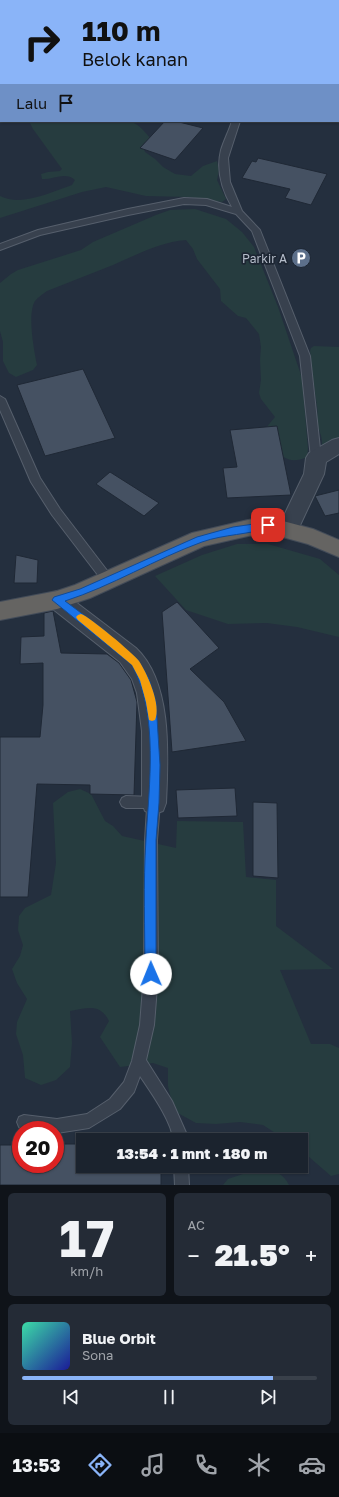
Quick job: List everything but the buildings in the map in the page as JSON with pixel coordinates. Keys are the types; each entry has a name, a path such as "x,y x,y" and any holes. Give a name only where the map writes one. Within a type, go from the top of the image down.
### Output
{"highway":[{"path":"0,611 57,600 82,592 177,549 218,534 268,525 313,537 339,549"}],"street":[{"path":"288,530 314,474 316,458 339,445"},
{"path":"57,600 135,662 144,679 151,702 155,744 154,803"}],"lane":[{"path":"236,122 223,160 224,174 228,191 239,212 256,230 305,356 316,458"},
{"path":"0,247 38,233 184,200 207,202 239,212"},
{"path":"0,399 35,479 56,512 108,580"},
{"path":"64,1125 90,1121 115,1104 128,1087 139,1061 148,1025 151,974 151,840 154,803 126,802"},
{"path":"139,1061 167,1106 179,1133"},
{"path":"181,1173 182,1185"}],"green space":[{"path":"30,122 133,122 150,138 150,140 144,143 143,147 145,152 163,167 175,174 191,176 203,166 217,161 219,170 217,180 226,199 222,202 189,197 146,196 106,187 82,192 0,218 0,196 18,200 27,199 72,185 75,180 67,176 42,179 41,174 60,171 62,169"},
{"path":"195,209 226,219 242,232 254,247 278,307 302,378 308,449 307,457 298,460 286,458 277,449 265,429 275,417 261,399 259,393 261,380 261,347 259,334 246,318 238,316 221,301 220,289 197,259 193,249 186,240 167,243 47,291 35,301 32,314 31,323 37,365 33,370 16,377 9,373 3,361 3,342 0,331 0,283 11,274 18,270 81,250 93,242 170,210"},
{"path":"314,346 339,347 339,443 322,446 322,439 317,422 317,408 310,351"},
{"path":"237,544 268,544 320,559 339,575 339,637 297,627 267,623 228,624 186,610 155,576 202,555"},
{"path":"80,789 91,794 105,821 113,826 122,836 176,848 177,821 243,822 246,877 276,880 276,926 333,969 280,970 311,1044 330,1044 339,1048 339,1174 331,1176 308,1156 308,1133 275,1133 263,1125 240,1122 216,1124 196,1123 174,1111 168,1086 168,1068 153,1063 120,1067 100,1037 109,1021 102,1011 97,1009 87,1008 70,1011 72,1043 70,1067 56,1080 41,1085 25,1078 23,1055 16,1034 17,1022 27,999 17,983 12,969 20,956 23,945 18,930 19,916 25,908 51,895 56,863 53,803 68,792"},
{"path":"246,1173 277,1173 285,1179 289,1185 223,1185 228,1179"}],"slow traffic":[{"path":"81,617 135,662 144,679 151,702 152,717"}],"place":[{"name":"Parkir A","path":"301,258"}],"route":[{"path":"151,974 151,840 155,765 155,744 151,702 144,679 135,662 101,633 57,600 82,592 200,539 218,534 268,525"}]}
